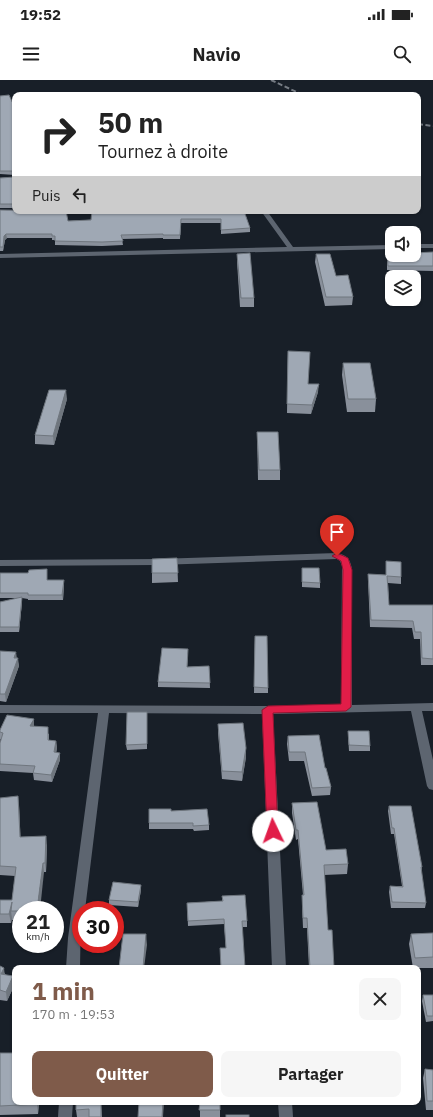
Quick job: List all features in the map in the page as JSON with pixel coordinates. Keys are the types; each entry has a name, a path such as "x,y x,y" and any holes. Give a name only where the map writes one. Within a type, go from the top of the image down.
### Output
{"street":[{"path":"266,214 292,250"},
{"path":"421,246 433,246"},
{"path":"0,256 385,247"},
{"path":"0,563 157,562 337,556 342,558 345,560 347,570 346,707"},
{"path":"0,709 268,710 346,707 433,707"},
{"path":"416,708 433,786"},
{"path":"73,965 75,938 104,709"},
{"path":"268,710 279,965"},
{"path":"65,1117 66,1105"},
{"path":"285,1105 286,1117"}],"building":[{"path":"9,95 12,102 12,171 0,171 0,96"},
{"path":"12,177 12,204 0,204 0,178"},
{"path":"0,210 12,210 12,214 67,214 68,221 91,220 92,214 245,214 250,228 221,230 221,219 181,219 180,235 121,235 123,241 102,242 55,241 55,236 52,236 52,234 6,234 4,236 3,247 0,247"},
{"path":"433,252 433,266 388,266 388,262 421,262 421,253"},
{"path":"250,253 254,298 241,298 237,254"},
{"path":"316,254 330,254 336,276 348,275 353,297 326,297"},
{"path":"288,351 310,352 308,384 319,384 312,405 287,404"},
{"path":"343,363 370,363 376,399 348,399"},
{"path":"49,390 66,390 53,436 35,435"},
{"path":"257,432 278,432 280,470 259,470"},
{"path":"177,558 178,573 152,573 152,559"},
{"path":"386,561 401,562 401,577 387,576 389,605 433,605 433,659 422,658 421,632 415,632 413,621 371,620 368,574 386,575"},
{"path":"302,568 319,568 320,583 302,582"},
{"path":"47,569 47,580 64,580 62,595 0,593 0,573 28,573 29,570"},
{"path":"22,597 19,627 0,627 0,602"},
{"path":"255,636 267,636 268,688 254,687"},
{"path":"162,648 188,649 187,667 209,666 210,683 158,682"},
{"path":"0,651 16,652 14,658 18,658 5,694 0,694"},
{"path":"127,712 147,712 147,744 126,745"},
{"path":"7,715 34,719 30,726 48,727 48,740 56,741 54,752 60,753 51,775 33,773 35,766 0,764 0,743 3,733 0,732 0,730"},
{"path":"243,723 246,748 242,772 222,771 218,724"},
{"path":"348,731 369,731 370,746 349,745"},
{"path":"319,735 325,768 331,787 312,788 305,752 289,752 288,736"},
{"path":"18,796 20,837 46,836 45,863 43,863 38,901 12,901 9,914 0,914 0,900 12,900 16,867 0,866 0,798"},
{"path":"317,802 326,850 346,849 348,864 324,865 328,930 332,930 334,965 310,965 307,918 303,918 302,895 304,895 298,830 296,830 292,803"},
{"path":"389,806 411,806 422,867 426,903 392,902 390,886 403,887"},
{"path":"149,809 171,809 171,811 207,809 209,825 193,826 193,823 149,823"},
{"path":"113,882 141,885 138,902 109,900"},
{"path":"245,895 247,921 242,921 245,965 221,965 220,948 226,948 224,919 188,921 187,903 223,901 222,896"},
{"path":"433,933 433,957 415,958 411,934"},
{"path":"124,934 146,934 143,965 119,965 121,953 124,953"},
{"path":"0,966 4,968 1,974 12,976 12,978 6,992 0,990"},
{"path":"423,995 433,995 433,1016 427,1016"},
{"path":"0,1053 12,1053 12,1105 18,1105 0,1106"},
{"path":"425,1069 433,1070 433,1101 427,1101"},
{"path":"76,1105 101,1105 101,1117 89,1117 89,1109 76,1110"},
{"path":"139,1105 163,1105 162,1117 138,1117"},
{"path":"200,1105 220,1105 220,1110 199,1110"},
{"path":"226,1115 249,1115 249,1117 226,1117"}],"railway":[{"path":"271,80 297,92"},
{"path":"421,124 433,126"}],"route":[{"path":"273,831 268,710 346,707 347,570 345,560 337,556"}]}
